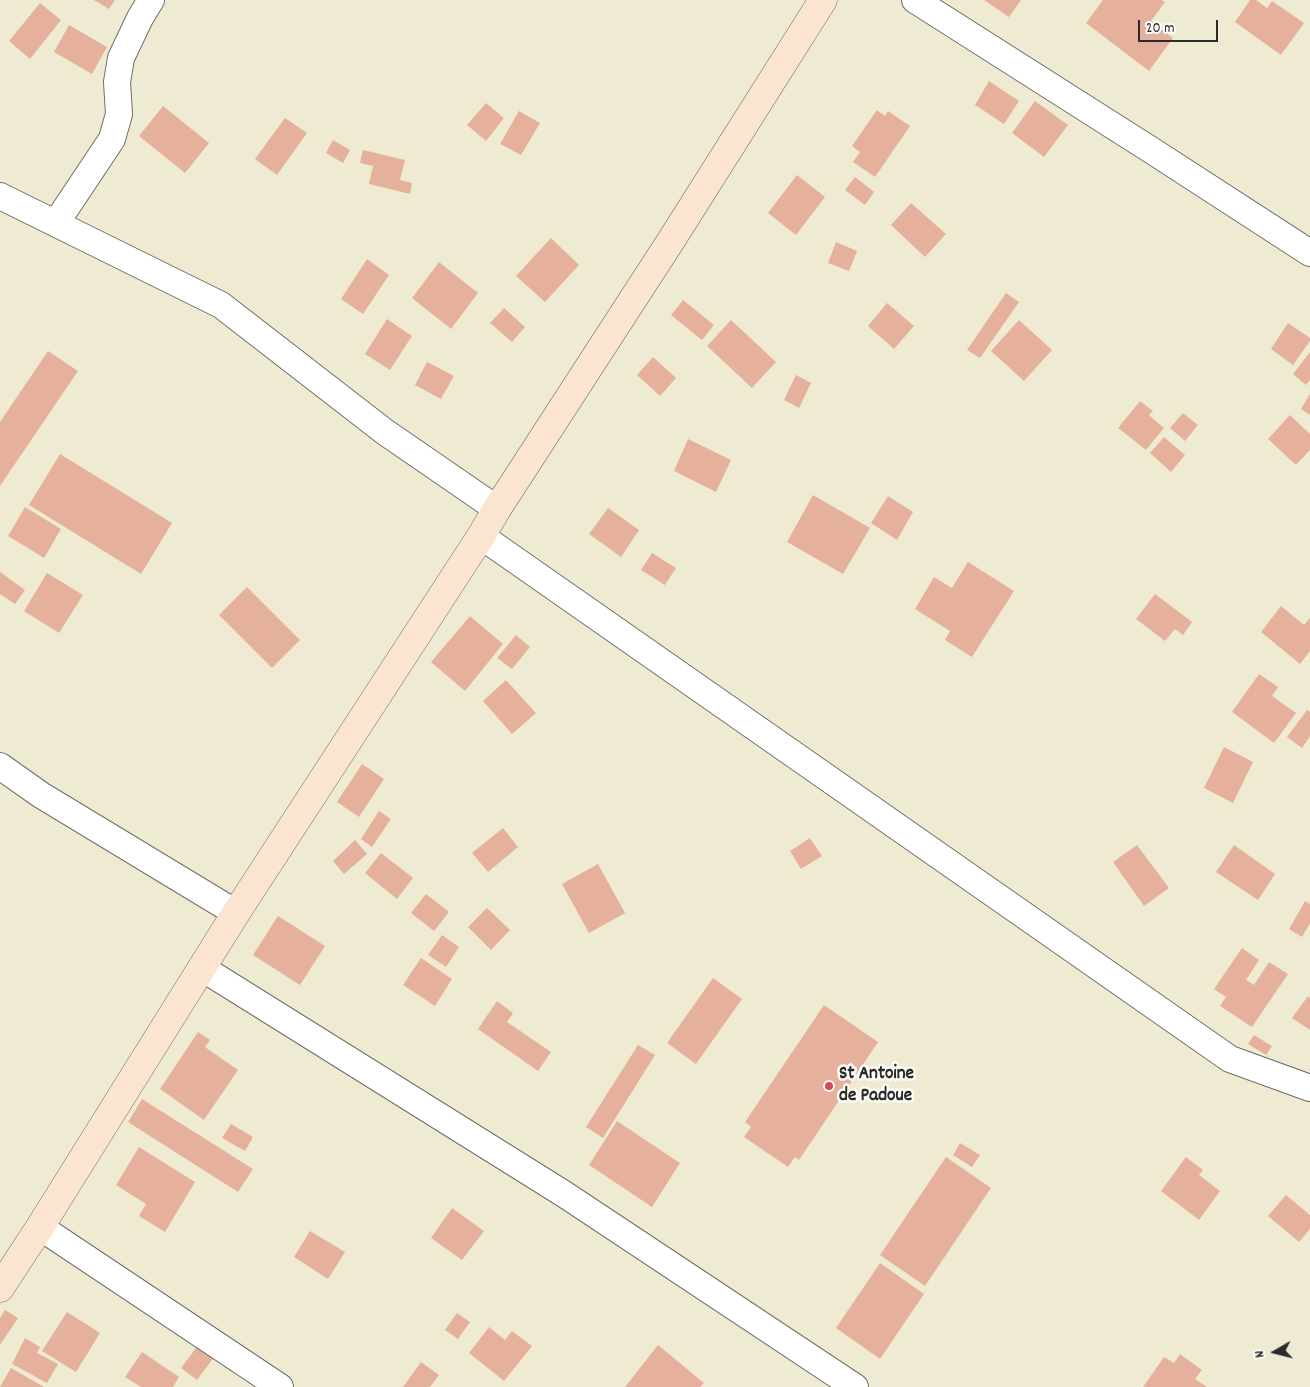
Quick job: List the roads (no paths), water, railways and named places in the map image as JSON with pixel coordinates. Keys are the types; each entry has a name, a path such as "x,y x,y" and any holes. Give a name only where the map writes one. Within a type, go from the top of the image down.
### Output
{"main road":[{"path":"0,1288 236,914 667,247 823,0"}],"street":[{"path":"56,223 112,139 118,114 117,82 121,58 136,25 151,0"},
{"path":"915,0 1310,253"},
{"path":"0,196 221,305 385,432 497,509"},
{"path":"481,536 1230,1060 1310,1088"},
{"path":"0,766 41,796 236,914"},
{"path":"202,968 564,1194 855,1387"},
{"path":"40,1227 280,1387"}],"place":[{"name":"St Antoine de Padoue","path":"829,1086"}]}
